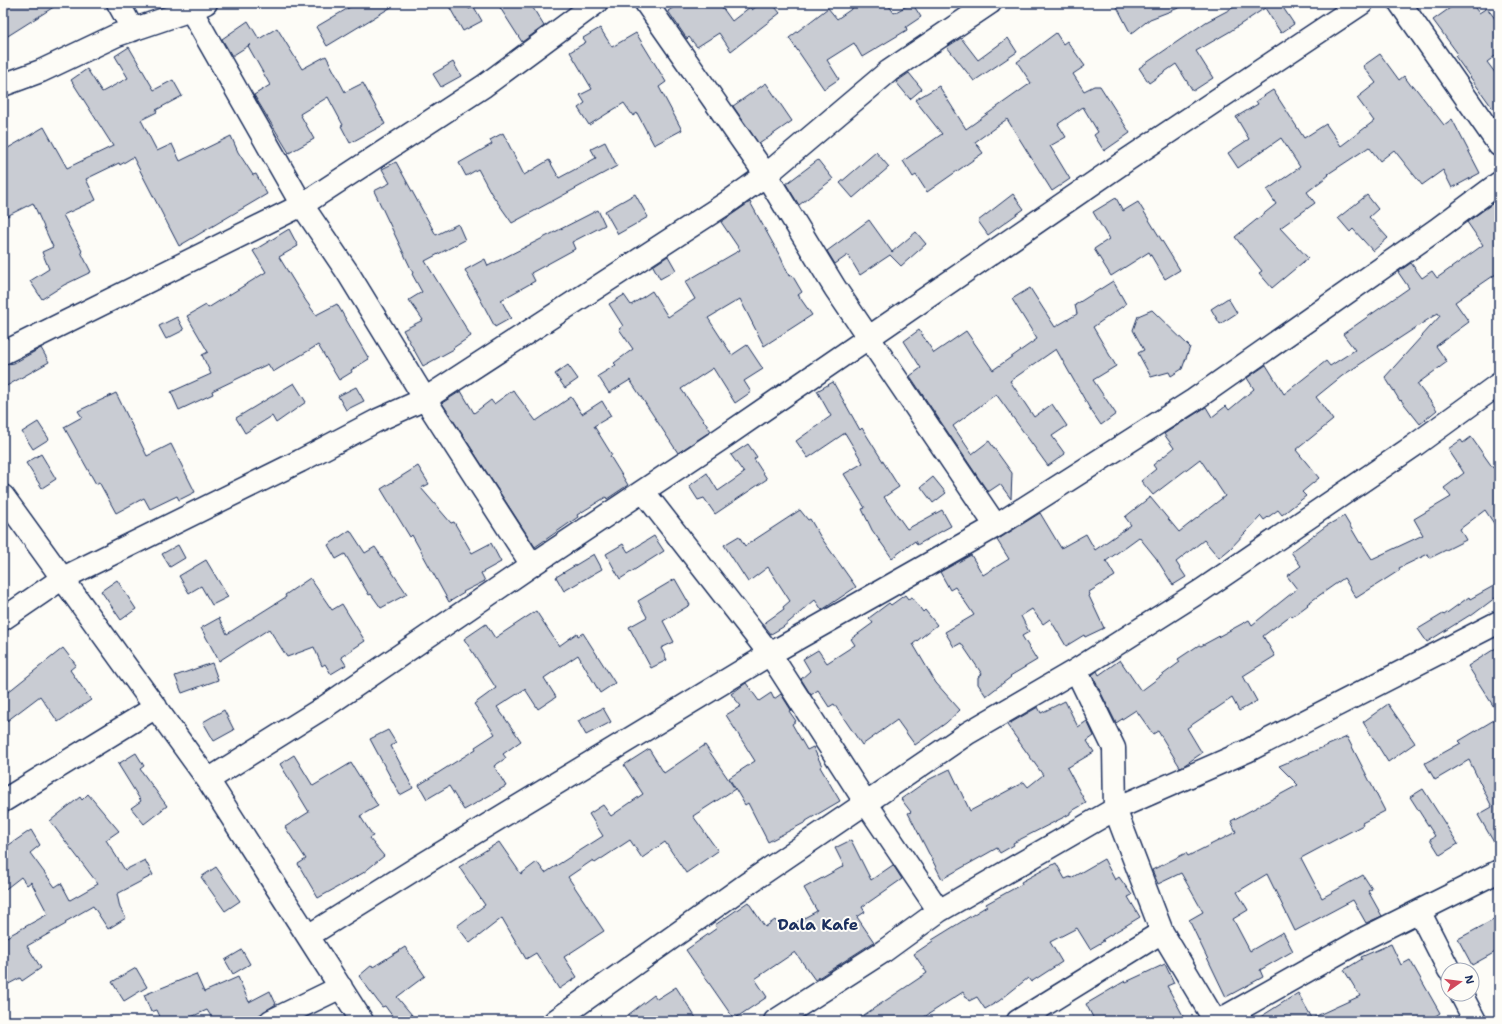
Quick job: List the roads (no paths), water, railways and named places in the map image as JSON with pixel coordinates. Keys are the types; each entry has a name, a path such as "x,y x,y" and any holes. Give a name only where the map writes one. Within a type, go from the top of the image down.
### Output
{"street":[{"path":"118,3 133,30"},
{"path":"3,353 302,205 484,86 596,3"},
{"path":"646,3 766,175 868,339 996,526"},
{"path":"3,619 62,578 300,461 378,420 425,399 722,206 766,175 889,71 990,3"},
{"path":"208,780 326,706 532,565 868,339 1127,160 1362,3"},
{"path":"1400,3 1499,145"},
{"path":"3,85 41,71 117,35 199,7 302,205 348,273 425,399 532,565"},
{"path":"308,936 420,866 770,654 996,526 1194,400 1436,230 1499,183"},
{"path":"555,1021 747,884 968,733 1076,670 1202,590 1414,445 1499,384"},
{"path":"644,491 770,654 866,803 939,911"},
{"path":"3,496 208,780 362,1021"},
{"path":"775,1021 884,951 939,911 1115,809 1247,752 1499,622"},
{"path":"1076,670 1114,748 1115,809 1162,932 1217,1021 1365,938 1499,871"},
{"path":"3,801 156,707"},
{"path":"1419,911 1445,962"},
{"path":"1018,1021 1162,932"},
{"path":"271,1021 341,987"},
{"path":"1465,1002 1475,1021"}],"district":[{"name":"Dala Kafe","path":"818,924"}]}
